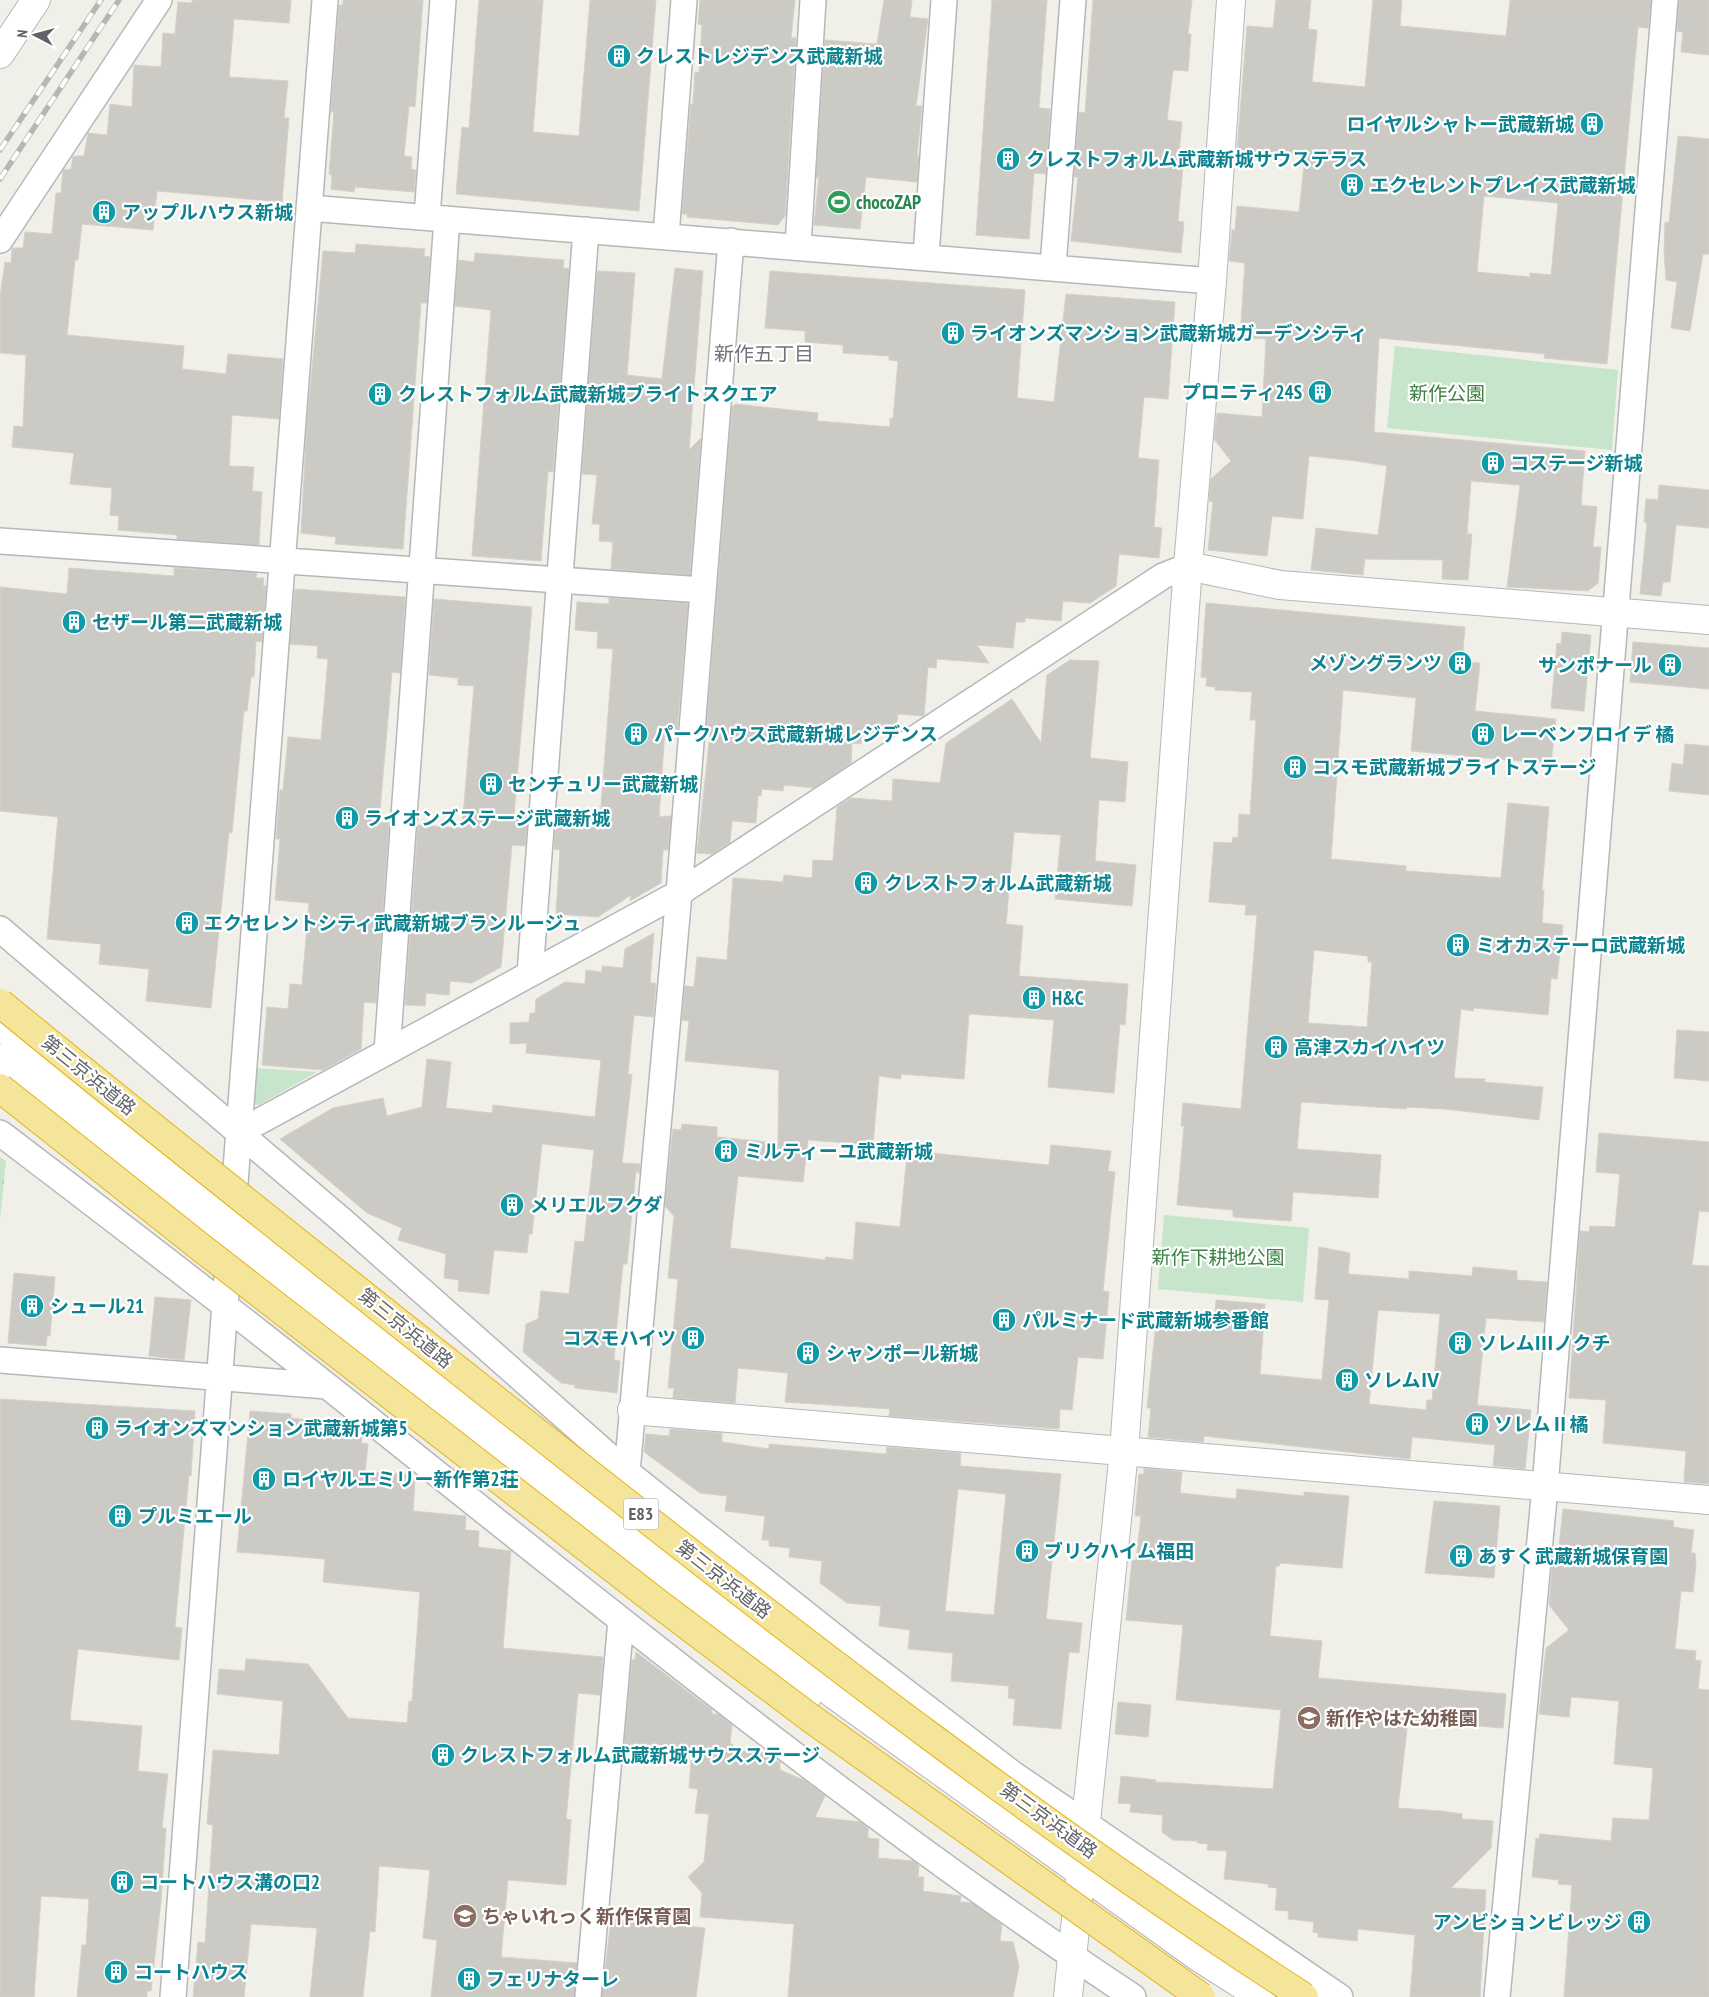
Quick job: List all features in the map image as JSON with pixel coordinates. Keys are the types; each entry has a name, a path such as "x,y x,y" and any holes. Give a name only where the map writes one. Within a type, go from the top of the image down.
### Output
{"highway":[{"name":"第三京浜道路","path":"0,1002 476,1384 850,1677 1209,1936 1304,1997"},
{"path":"0,1088 199,1246 659,1604 809,1717 1200,1997"}],"street":[{"path":"0,54 36,0"},
{"path":"0,240 159,0"},
{"path":"173,1997 218,1377 230,1243 325,0"},
{"path":"387,1052 422,570 437,218 442,0"},
{"path":"666,236 684,0"},
{"path":"798,246 814,0"},
{"path":"926,256 944,0"},
{"path":"1053,267 1073,0"},
{"path":"1068,1997 1124,1452 1188,566 1212,281 1231,0"},
{"path":"1497,1997 1545,1487 1665,0"},
{"path":"309,208 926,256 1212,281"},
{"path":"530,974 586,230"},
{"path":"575,1585 627,1472 679,892 731,241"},
{"path":"0,541 282,559 703,590"},
{"path":"238,1133 679,892 1163,576 1188,566 1280,585 1709,620"},
{"path":"0,929 344,1222 627,1472 863,1660 1013,1774 1086,1826 1340,1997"},
{"path":"0,1025 232,1215 466,1402 604,1524 811,1700 1079,1882 1261,1997"},
{"path":"0,1058 230,1243 452,1417 604,1524"},
{"path":"0,1133 225,1305 575,1585 845,1793 1072,1956 1133,1997"},
{"path":"0,1360 327,1386"},
{"path":"632,1410 1709,1500"},
{"path":"588,1997 621,1620"},
{"path":"1079,1882 1233,1997"}],"green space":[{"name":"新作公園","path":"1395,346 1618,370 1612,450 1387,428"},
{"path":"256,1068 317,1072 259,1105 252,1104"},
{"path":"0,1157 6,1161 0,1220"},
{"name":"新作下耕地公園","path":"1164,1215 1309,1228 1303,1302 1158,1289"}],"building":[{"path":"192,0 291,0 289,23 234,19 229,77 288,81 284,118 289,118 282,202 157,191 153,230 82,224 78,260 75,260 67,335 184,346 182,369 226,374 228,354 283,359 279,419 232,415 229,466 254,467 252,491 262,492 259,545 177,539 177,535 118,530 119,516 110,515 112,488 70,484 74,453 12,447 14,426 23,427 26,355 0,353 0,296 5,262 11,263 12,248 23,248 25,232 52,234 56,193 61,193 63,170 71,169 73,156 84,156 88,133 107,135 110,104 132,107 134,65 161,67 163,33 175,34 178,2 192,3"},
{"path":"343,0 423,0 415,107 409,106 404,156 412,157 411,169 416,170 414,192 355,187 354,192 331,189 332,175 329,174 334,112 331,112 339,5 343,5"},
{"name":"クレストレジデンス武蔵新城","path":"479,0 543,0 533,132 579,136 590,0 656,0 639,211 456,194 462,127 469,128"},
{"path":"700,0 795,0 791,38 796,38 785,216 778,225 687,217 687,214 682,214 691,104 693,104 695,72 699,73 702,25 698,24"},
{"path":"884,0 912,0 910,17 928,19 916,106 922,106 917,156 919,156 917,182 866,177 860,229 814,225 819,176 816,179 825,40 877,44"},
{"name":"クレストフォルム武蔵新城サウステラス","path":"992,0 1047,0 1039,108 1050,109 1046,174 1034,173 1029,239 976,235"},
{"path":"1093,0 1192,0 1188,34 1191,34 1188,71 1173,70 1167,120 1182,122 1178,166 1183,166 1178,221 1184,222 1181,253 1071,241 1078,177 1074,177 1079,112 1085,113"},
{"path":"1276,0 1311,0 1308,29 1317,30 1312,82 1365,87 1373,0 1402,0 1400,26 1506,36 1510,0 1651,0 1648,28 1638,27 1607,364 1544,358 1545,354 1379,338 1374,432 1585,451 1581,505 1597,507 1593,547 1601,547 1598,583 1588,591 1507,587 1520,485 1471,481 1467,534 1472,534 1468,580 1442,579 1443,560 1365,559 1363,575 1311,570 1316,528 1378,535 1387,466 1357,461 1309,456 1303,519 1272,516 1267,556 1208,550 1213,502 1209,501 1211,479 1231,461 1214,439 1217,413 1262,417 1266,339 1240,337 1245,263 1229,261 1237,206 1299,212 1305,157 1237,150 1247,26 1273,28","holes":["1484,196 1558,203 1551,275 1530,273 1530,277 1477,272"]},
{"path":"1679,0 1709,0 1709,55 1681,52 1683,32 1677,31"},
{"path":"1678,136 1709,139 1709,254 1703,254 1690,331 1671,328 1677,282 1666,280 1664,251 1665,222 1669,223"},
{"name":"クレストフォルム武蔵新城ブライトスクエア","path":"356,244 425,249 424,256 430,257 427,303 421,303 403,549 335,544 336,537 301,533 307,422 323,251 355,253"},
{"path":"475,253 564,260 563,268 569,269 553,472 548,471 541,561 472,556 491,310 455,306 458,260 474,262"},
{"path":"675,268 703,271 689,450 701,438 690,575 611,569 613,542 599,541 600,524 592,524 597,475 582,474 597,271 635,273 627,375 662,379"},
{"path":"770,271 1025,290 1017,398 1054,402 1066,294 1175,302 1168,399 1144,397 1138,458 1159,460 1154,527 1162,528 1159,558 1119,554 1116,586 1090,603 1063,601 1061,621 1025,618 1025,622 1016,622 1013,648 977,645 989,663 937,659 936,668 928,667 924,716 898,714 895,734 862,732 861,744 852,743 851,763 814,788 784,785 783,791 762,789 761,796 758,795 756,823 732,821 730,842 712,854 697,853 710,734 706,734 732,407 735,404 818,413 817,421 890,427 890,418 893,419 898,361 889,360 889,356 843,353 843,345 805,342 805,331 765,328"},
{"path":"1659,485 1709,490 1709,528 1676,525 1670,582 1663,582 1661,596 1640,594 1647,523 1644,522 1646,499 1658,500"},
{"path":"69,568 174,576 174,568 257,573 256,578 264,578 263,586 266,586 262,642 256,641 254,677 251,677 247,711 244,711 232,833 229,832 211,1008 146,1001 149,969 99,964 101,944 47,939 58,817 0,811 0,587 67,594"},
{"name":"ライオンズステージ武蔵新城","path":"295,589 405,597 400,673 392,672 379,822 389,823 376,1003 364,1002 361,1049 323,1070 262,1065 267,1007 288,1009 290,984 302,985 309,903 275,900 280,839 276,839 278,813 280,790 283,790 288,737 321,740 328,659 317,658 318,646 290,644"},
{"name":"パークハウス武蔵新城レジデンス","path":"609,598 688,603 677,731 665,730 659,817 671,816 668,850 663,850 661,883 630,901 631,895 598,917 556,914 560,850 554,849 556,817 600,820 613,649 597,648 598,632 575,630 577,602 609,604"},
{"name":"センチュリー武蔵新城","path":"434,599 532,607 514,815 528,816 525,846 512,845 501,967 472,983 450,981 449,995 426,993 425,1006 405,1005 418,825 462,828 474,686 458,685 458,678 429,675"},
{"path":"1206,603 1465,627 1462,662 1480,663 1475,711 1556,719 1551,764 1411,751 1416,698 1343,690 1331,859 1406,866 1406,871 1501,878 1508,803 1549,807 1542,890 1544,891 1542,923 1563,925 1557,979 1551,978 1548,1015 1474,1008 1473,1011 1461,1009 1454,1078 1485,1079 1484,1082 1543,1087 1539,1120 1445,1109 1407,1107 1406,1109 1301,1102 1297,1149 1381,1155 1378,1198 1293,1192 1291,1221 1233,1217 1233,1210 1177,1205 1184,1126 1181,1126 1183,1103 1241,1109 1257,915 1245,915 1246,905 1209,902 1214,842 1232,843 1233,837 1238,838 1239,814 1250,815 1256,720 1250,720 1252,692 1215,690 1215,687 1206,686 1207,678 1201,677","holes":["1314,950 1368,956 1368,962 1372,962 1367,1027 1308,1023"]},
{"path":"1562,632 1591,635 1584,711 1551,708 1557,643 1561,644"},
{"name":"サンポナール","path":"1633,642 1709,648 1709,689 1630,682"},
{"path":"1070,660 1099,661 1090,758 1128,762 1125,802 1099,800 1095,861 1136,865 1132,906 1055,899 1061,835 1014,832 1006,924 1023,926 1019,976 1128,984 1125,1025 1120,1024 1114,1093 1048,1087 1054,1020 969,1014 964,1079 901,1074 901,1079 879,1076 873,1145 808,1140 803,1182 738,1176 730,1248 825,1260 826,1257 853,1260 856,1222 900,1227 907,1155 920,1156 921,1152 1049,1165 1051,1145 1111,1151 1108,1171 1115,1172 1103,1291 1109,1292 1103,1359 1078,1357 1072,1410 1060,1409 1059,1429 889,1416 890,1409 785,1402 788,1373 738,1368 735,1403 673,1398 674,1388 668,1388 678,1279 668,1278 674,1216 665,1206 673,1129 681,1130 682,1124 717,1127 717,1137 778,1143 779,1070 685,1061 689,1021 682,1020 685,986 694,987 697,957 727,960 733,878 783,882 784,875 812,878 813,860 833,861 837,807 851,798 892,801 893,779 940,783 946,743 1012,699 1041,743 1047,675"},
{"path":"1685,744 1709,746 1709,795 1669,791 1672,763 1683,765"},
{"path":"654,933 650,983 656,983 653,1017 634,1015 628,1074 632,1075 622,1163 640,1164 639,1174 636,1170 627,1264 623,1264 614,1360 620,1361 617,1393 575,1388 575,1385 561,1383 523,1352 526,1324 538,1319 541,1291 569,1294 575,1241 584,1242 594,1150 542,1144 532,1234 529,1234 527,1253 494,1250 489,1294 458,1291 459,1280 444,1278 446,1254 398,1240 402,1228 367,1213 280,1139 333,1108 383,1098 387,1116 422,1107 427,1059 451,1062 446,1108 492,1113 493,1105 595,1117 601,1060 526,1053 527,1043 510,1044 510,1023 529,1022 530,1013 535,1013 536,999 565,982 585,984 586,970 602,972 602,966 623,968 625,949"},
{"path":"1677,1030 1709,1032 1709,1081 1674,1078"},
{"path":"1599,1133 1709,1142 1709,1212 1699,1211 1692,1265 1709,1266 1709,1484 1684,1482 1686,1451 1603,1443 1606,1400 1569,1398 1580,1231 1589,1232 1590,1226 1615,1227 1620,1174 1596,1172"},
{"path":"1319,1247 1350,1253 1348,1274 1409,1279 1409,1271 1472,1276 1473,1267 1517,1271 1517,1280 1547,1282 1544,1322 1486,1318 1477,1405 1531,1410 1525,1469 1493,1466 1495,1445 1412,1437 1410,1459 1204,1436 1203,1442 1148,1437 1151,1408 1147,1408 1157,1314 1215,1318 1216,1300 1265,1304 1260,1374 1322,1380 1329,1300 1315,1299","holes":["1378,1310 1440,1314 1432,1400 1427,1400 1426,1410 1369,1404"]},
{"name":"シュール21","path":"14,1273 55,1277 50,1336 47,1336 46,1346 8,1343"},
{"path":"155,1297 191,1300 184,1360 149,1356"},
{"path":"0,1399 195,1411 191,1476 189,1475 175,1627 182,1628 179,1660 78,1649 70,1720 142,1726 138,1771 168,1774 162,1828 166,1828 161,1901 151,1991 147,1991 147,1997 77,1997 82,1945 86,1945 89,1899 41,1896 34,1997 0,1997"},
{"path":"250,1411 291,1414 291,1418 332,1423 331,1433 362,1437 361,1443 368,1444 365,1472 411,1474 410,1480 415,1480 413,1511 466,1516 465,1530 479,1531 478,1547 511,1551 503,1648 603,1657 600,1695 578,1693 566,1819 571,1820 566,1885 508,1880 501,1957 577,1963 574,1997 431,1997 437,1940 423,1938 430,1870 379,1866 375,1932 370,1931 363,1997 310,1997 317,1928 251,1924 244,1997 193,1997 198,1942 205,1943 213,1825 207,1824 213,1750 279,1755 283,1701 217,1694 219,1669 245,1671 246,1659 308,1664 348,1718 407,1723 409,1701 412,1702 420,1592 323,1582 325,1559 237,1552"},
{"path":"670,1429 722,1433 722,1442 769,1449 769,1444 886,1454 887,1447 961,1453 960,1466 1061,1474 1046,1619 1082,1623 1079,1653 1069,1652 1061,1729 1013,1725 1015,1699 1008,1698 1009,1686 951,1681 953,1653 908,1649 910,1630 879,1626 881,1606 847,1603 820,1583 822,1561 789,1557 790,1548 769,1546 769,1540 762,1540 765,1516 725,1511 727,1496 700,1493 644,1452 646,1434 669,1436","holes":["958,1489 1006,1494 994,1615 945,1611"]},
{"path":"1144,1468 1182,1472 1180,1493 1236,1499 1237,1489 1304,1496 1304,1492 1349,1496 1342,1568 1280,1563 1279,1566 1276,1566 1270,1636 1322,1641 1318,1678 1506,1694 1503,1728 1408,1720 1398,1808 1441,1811 1462,1814 1462,1819 1493,1821 1491,1848 1451,1888 1486,1890 1480,1997 1410,1997 1415,1935 1358,1929 1357,1941 1318,1937 1318,1933 1313,1932 1314,1922 1288,1919 1289,1911 1275,1910 1277,1888 1268,1887 1268,1884 1224,1879 1227,1851 1207,1850 1208,1844 1197,1843 1198,1841 1173,1840 1162,1832 1163,1815 1130,1812 1131,1804 1118,1803 1121,1776 1156,1780 1156,1782 1273,1789 1281,1710 1176,1700 1183,1625 1126,1620 1132,1560 1136,1560 1141,1516 1135,1516 1139,1474 1144,1474"},
{"name":"あすく武蔵新城保育園","path":"1434,1501 1500,1506 1494,1578 1425,1573"},
{"path":"1563,1509 1674,1521 1673,1527 1694,1530 1691,1553 1695,1553 1696,1564 1693,1592 1681,1591 1675,1649 1696,1651 1695,1660 1701,1661 1698,1689 1709,1690 1709,1997 1564,1997 1572,1885 1558,1884 1559,1880 1532,1877 1536,1838 1539,1839 1540,1834 1611,1841 1613,1818 1649,1820 1653,1768 1614,1764 1619,1701 1571,1697 1569,1717 1539,1714 1546,1648 1569,1630 1549,1605 1554,1547 1559,1547"},
{"path":"636,1652 712,1710 712,1714 719,1714 732,1725 730,1744 733,1744 733,1750 769,1753 773,1756 773,1760 780,1762 780,1770 806,1781 825,1796 815,1817 861,1822 868,1828 868,1838 879,1839 878,1858 914,1861 919,1866 918,1877 924,1877 923,1891 961,1896 960,1902 972,1903 1002,1924 1000,1941 1013,1942 1019,1966 1013,1997 788,1997 794,1924 700,1917 702,1893 688,1877 704,1862 709,1814 695,1813 698,1789 689,1788 692,1750 624,1746 632,1660 635,1660"},
{"path":"1118,1702 1151,1705 1148,1737 1115,1734"},
{"path":"611,1919 705,1928 696,1997 602,1997"}],"railway":[{"path":"0,150 101,0"},
{"path":"0,179 119,0"}],"place":[{"name":"クレストレジデンス武蔵新城","path":"619,56"},
{"name":"ロイヤルシャトー武蔵新城","path":"1592,124"},
{"name":"クレストフォルム武蔵新城サウステラス","path":"1008,159"},
{"name":"エクセレントプレイス武蔵新城","path":"1352,185"},
{"name":"chocoZAP","path":"839,202"},
{"name":"アップルハウス新城","path":"104,212"},
{"name":"ライオンズマンション武蔵新城ガーデンシティ","path":"953,333"},
{"name":"プロニティ24S","path":"1320,392"},
{"name":"クレストフォルム武蔵新城ブライトスクエア","path":"380,394"},
{"name":"コステージ新城","path":"1493,463"},
{"name":"セザール第二武蔵新城","path":"74,622"},
{"name":"メゾングランツ","path":"1460,663"},
{"name":"サンポナール","path":"1670,665"},
{"name":"パークハウス武蔵新城レジデンス","path":"636,734"},
{"name":"レーベンフロイデ 橘","path":"1483,734"},
{"name":"コスモ武蔵新城ブライトステージ","path":"1295,767"},
{"name":"センチュリー武蔵新城","path":"491,784"},
{"name":"ライオンズステージ武蔵新城","path":"347,818"},
{"name":"クレストフォルム武蔵新城","path":"866,883"},
{"name":"エクセレントシティ武蔵新城ブランルージュ","path":"187,923"},
{"name":"ミオカステーロ武蔵新城","path":"1458,945"},
{"name":"H&C","path":"1034,998"},
{"name":"高津スカイハイツ","path":"1276,1047"},
{"name":"ミルティーユ武蔵新城","path":"726,1151"},
{"name":"メリエルフクダ","path":"512,1205"},
{"name":"シュール21","path":"32,1306"},
{"name":"パルミナード武蔵新城参番館","path":"1004,1320"},
{"name":"コスモハイツ","path":"693,1338"},
{"name":"ソレムⅢノクチ","path":"1460,1343"},
{"name":"シャンポール新城","path":"808,1353"},
{"name":"ソレムⅣ","path":"1347,1380"},
{"name":"ソレムⅡ橘","path":"1477,1424"},
{"name":"ライオンズマンション武蔵新城第5","path":"97,1428"},
{"name":"ロイヤルエミリー新作第2荘","path":"264,1479"},
{"name":"プルミエール","path":"120,1516"},
{"name":"ブリクハイム福田","path":"1027,1551"},
{"name":"あすく武蔵新城保育園","path":"1461,1556"},
{"name":"新作やはた幼稚園","path":"1309,1718"},
{"name":"クレストフォルム武蔵新城サウスステージ","path":"443,1755"},
{"name":"コートハウス溝の口2","path":"122,1882"},
{"name":"ちゃいれっく新作保育園","path":"465,1916"},
{"name":"アンビションビレッジ","path":"1639,1922"},
{"name":"コートハウス","path":"116,1972"},
{"name":"フェリナターレ","path":"469,1979"}],"district":[{"name":"新作五丁目","path":"764,354"}]}
